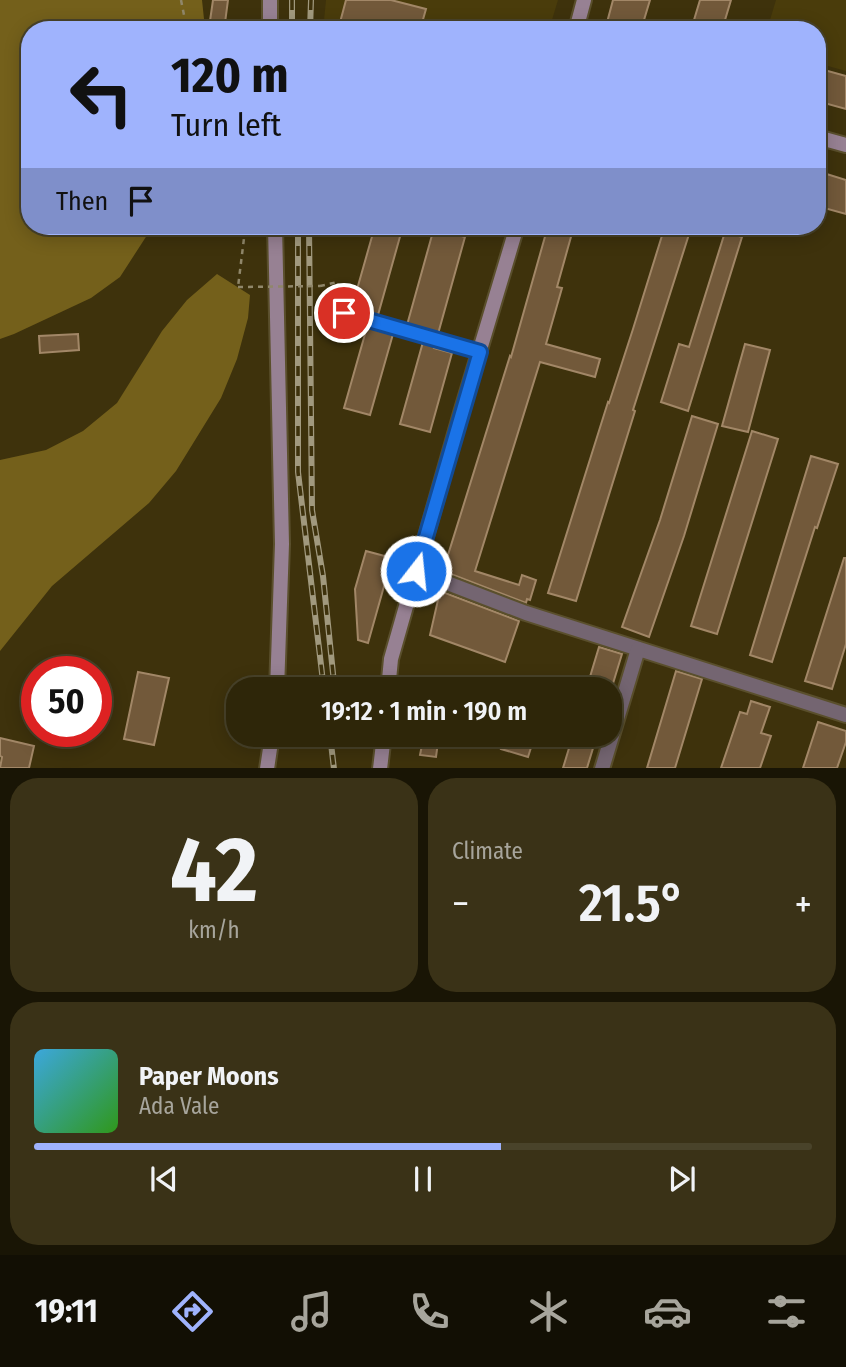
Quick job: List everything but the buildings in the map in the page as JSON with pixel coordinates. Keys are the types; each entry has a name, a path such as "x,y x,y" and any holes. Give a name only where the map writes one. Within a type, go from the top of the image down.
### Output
{"main road":[{"path":"270,0 270,21"},
{"path":"578,21 584,0"},
{"path":"826,139 846,145"},
{"path":"275,235 282,544 277,677"},
{"path":"389,677 391,659 514,235"},
{"path":"267,768 270,747"},
{"path":"380,768 383,747"}],"street":[{"path":"416,571 527,613 846,715"},
{"path":"602,768 638,649"}],"lane":[{"path":"337,305 344,313 480,352"}],"path":[{"path":"181,0 185,21"},
{"path":"244,235 238,287 320,286 338,282 337,305"}],"shaded area":[{"path":"0,0 202,0 204,21 21,21 21,235 147,235 120,277 91,298 0,339"},
{"path":"326,0 558,0 552,21 324,21"},
{"path":"776,0 846,0 846,71 826,65 826,21 770,21"},
{"path":"217,274 250,295 248,318 237,359 221,398 176,471 149,503 52,586 0,651 0,460 46,450 83,431 117,403 162,331 187,300"}],"railway":[{"path":"292,0 292,21"},
{"path":"310,21 311,0"},
{"path":"298,235 298,472 322,677"},
{"path":"309,235 312,510 323,576 333,677"},
{"path":"331,747 334,768"}],"route":[{"path":"344,313 480,352 416,571"}]}
